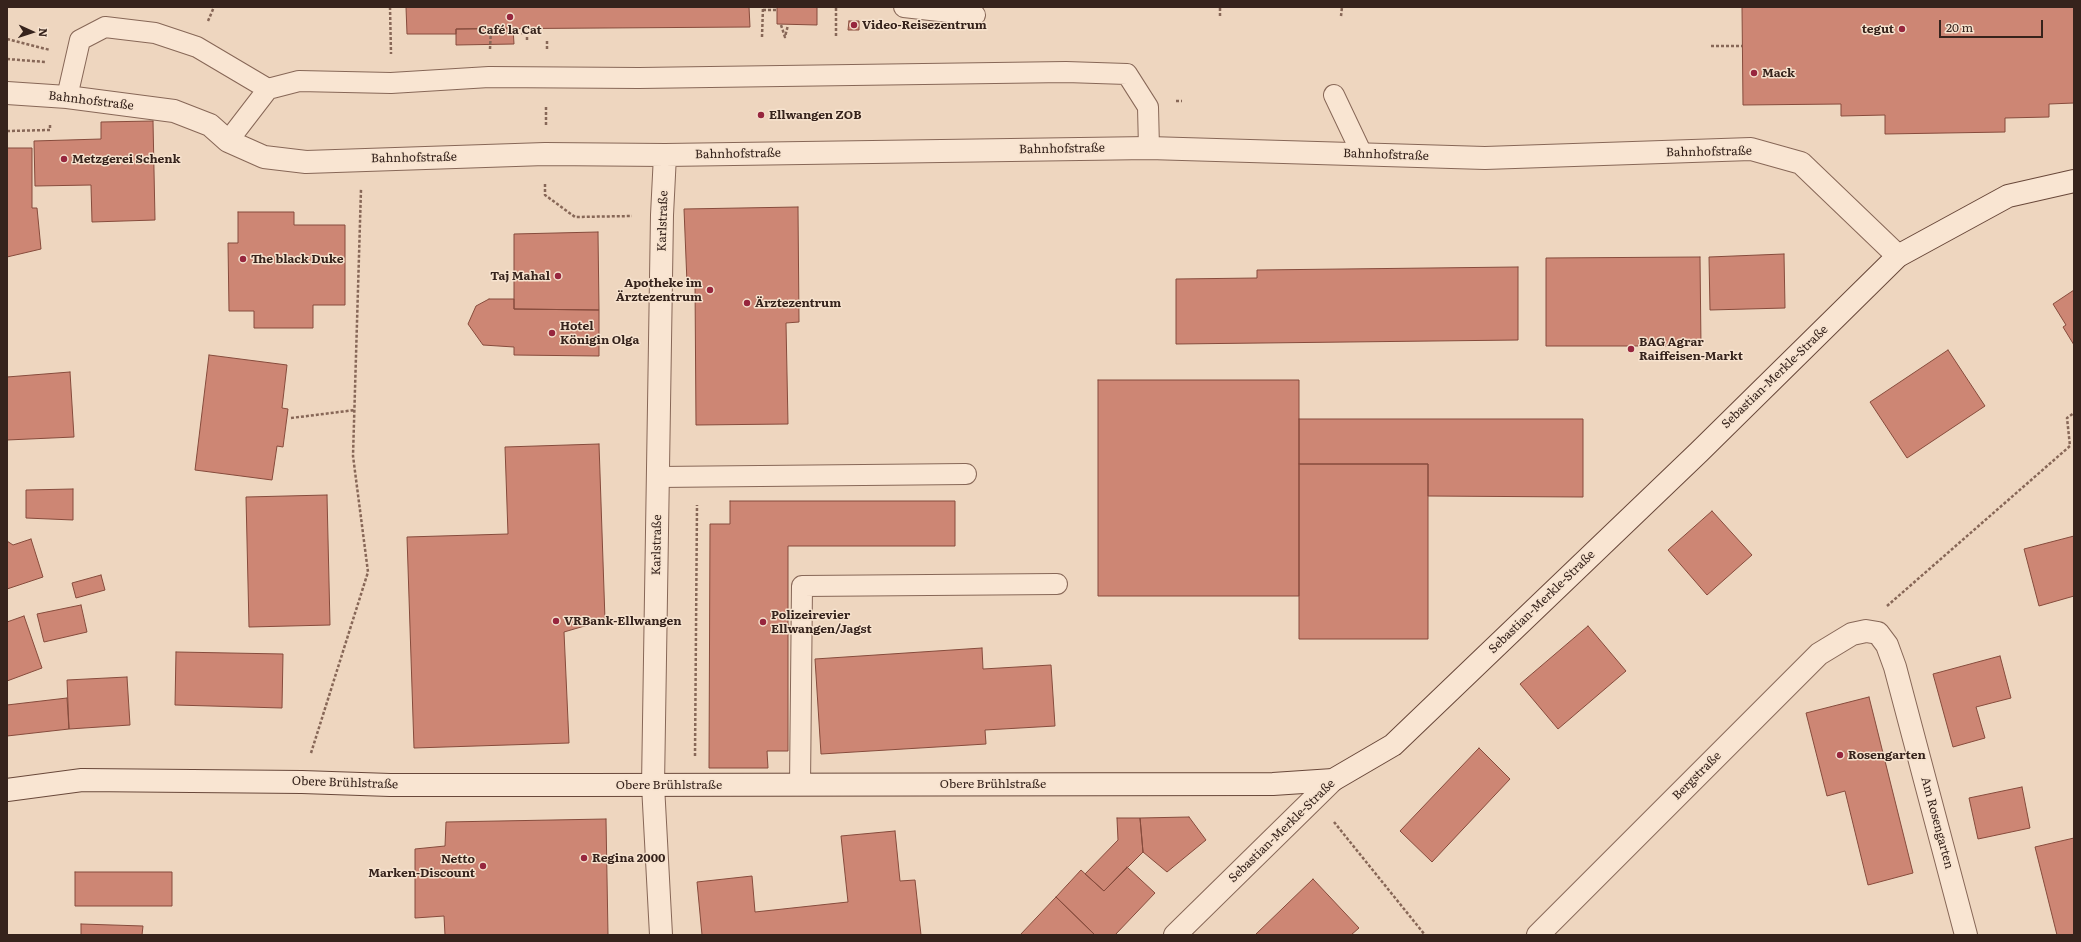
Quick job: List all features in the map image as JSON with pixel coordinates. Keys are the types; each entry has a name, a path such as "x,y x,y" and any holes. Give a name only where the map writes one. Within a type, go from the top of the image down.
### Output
{"street":[{"name":"Bahnhofstraße","path":"7,93 68,97 174,111 210,125 228,141 264,157 306,162 545,154 666,155 1149,148 1485,158 1751,149 1802,163 1898,256"},
{"name":"Karlstraße","path":"661,935 653,785 662,215 666,155"},
{"path":"1898,256 2008,196 2074,181"},
{"name":"Sebastian-Merkle-Straße","path":"1175,935 1333,780 1392,745 1704,447 1898,256"},
{"name":"Bergstraße","path":"1538,935 1819,654 1852,634 1866,631"},
{"name":"Am Rosengarten","path":"1866,631 1878,633 1887,645 1895,667 1966,935"},
{"name":"Obere Brühlstraße","path":"7,790 82,780 302,782 390,785 800,785 1273,784 1333,780"}],"lane":[{"path":"904,7 975,15"},
{"path":"68,97 80,40 106,27 155,33 197,47 268,89"},
{"path":"228,141 268,89 298,81 391,83 489,78 639,78 1028,72 1127,74 1148,107 1149,148"},
{"path":"1334,95 1362,154"},
{"path":"658,478 966,474"},
{"path":"800,785 802,586 1057,584"}],"path":[{"path":"390,7 391,83"},
{"path":"836,7 836,36"},
{"path":"1220,7 1220,16"},
{"path":"1341,16 1342,7"},
{"path":"762,37 763,9 777,10"},
{"path":"781,25 785,37 788,25"},
{"path":"490,33 527,33 527,41"},
{"path":"7,39 56,51"},
{"path":"1711,46 1742,46"},
{"path":"7,59 47,62"},
{"path":"1176,101 1182,101"},
{"path":"302,782 368,572 353,456 362,159"},
{"path":"291,418 354,410"},
{"path":"1866,631 1889,605 2070,446 2067,418 2074,413"},
{"path":"695,785 697,477"},
{"path":"1314,797 1425,935"}],"building":[{"path":"406,7 749,7 750,27 456,29 456,34 407,34"},
{"path":"777,7 817,7 817,25 777,24"},
{"path":"1742,7 2074,7 2074,103 2049,104 2049,117 2005,118 2005,132 1885,134 1885,115 1841,116 1841,104 1743,105"},
{"name":"Video-Reisezentrum","path":"849,21 859,21 859,30 848,30"},
{"path":"513,28 514,44 456,45 456,29"},
{"path":"153,121 155,220 92,222 91,185 35,186 34,141 101,139 101,122"},
{"path":"7,148 32,148 32,208 37,208 41,249 7,257"},
{"name":"Ärztezentrum","path":"798,207 799,322 786,323 788,424 696,425 695,283 687,283 684,209"},
{"path":"238,212 294,212 294,225 345,225 345,305 313,305 313,328 254,328 254,311 229,311 228,243 238,243"},
{"path":"598,232 599,310 514,309 514,234"},
{"path":"1784,254 1785,308 1710,310 1709,257"},
{"path":"1700,257 1701,346 1546,346 1546,258"},
{"path":"1518,267 1518,340 1176,344 1176,279 1257,278 1257,270"},
{"path":"2074,290 2074,345 2063,327 2066,325 2053,304"},
{"path":"489,299 514,299 514,309 599,310 599,356 514,355 514,347 483,345 468,324 476,306"},
{"path":"1948,350 1985,406 1907,458 1870,402"},
{"path":"209,355 287,365 282,408 288,409 283,447 277,446 272,480 195,470"},
{"path":"70,372 74,437 7,440 7,377"},
{"path":"1098,380 1299,380 1299,596 1098,596"},
{"path":"1299,419 1583,419 1583,497 1428,496 1428,464 1299,464"},
{"path":"599,444 605,620 564,632 569,743 414,748 407,537 508,534 505,447"},
{"path":"1299,464 1428,464 1428,639 1299,639"},
{"path":"73,489 73,520 26,518 26,490"},
{"path":"327,495 330,625 249,627 246,497"},
{"path":"730,501 955,501 955,546 788,546 788,751 767,751 768,768 709,768 710,524 730,524"},
{"path":"1712,511 1752,555 1707,595 1668,550"},
{"path":"2074,536 2074,596 2039,606 2024,549"},
{"path":"31,539 43,577 7,589 7,541 13,545"},
{"path":"101,575 105,590 76,598 72,583"},
{"path":"81,605 87,632 44,642 37,614"},
{"path":"24,616 42,668 7,681 7,622"},
{"path":"1588,626 1626,671 1558,729 1520,684"},
{"path":"982,648 983,669 1051,665 1055,726 985,730 986,744 821,754 815,659"},
{"path":"176,652 283,654 282,708 175,705"},
{"path":"2000,656 2011,698 1976,707 1985,738 1953,747 1933,674"},
{"path":"127,677 130,725 69,729 67,680"},
{"path":"1869,697 1913,873 1868,885 1845,791 1827,796 1806,713"},
{"path":"67,698 69,729 7,736 7,705"},
{"path":"1479,748 1510,779 1432,862 1400,831"},
{"path":"2022,787 2030,828 1978,839 1969,798"},
{"path":"1189,817 1206,840 1167,872 1143,852 1140,818"},
{"path":"1117,818 1140,818 1143,852 1104,891 1085,874 1118,840"},
{"path":"606,819 608,935 445,935 444,916 415,918 415,849 445,846 446,822"},
{"path":"895,831 900,881 915,880 921,935 702,935 697,882 752,876 755,912 848,902 841,836"},
{"path":"2074,838 2074,935 2057,935 2035,847"},
{"path":"1127,867 1155,893 1115,935 1095,935 1056,897 1081,870 1104,891"},
{"path":"75,872 172,872 172,906 75,906"},
{"path":"1313,879 1359,928 1351,935 1255,935"},
{"path":"1056,897 1095,935 1020,935"},
{"path":"81,924 143,926 142,935 81,935"}],"place":[{"name":"Café la Cat","path":"510,17"},
{"name":"Video-Reisezentrum","path":"854,25"},
{"name":"tegut","path":"1902,29"},
{"name":"Mack","path":"1754,73"},
{"name":"Ellwangen ZOB","path":"761,115"},
{"name":"Metzgerei Schenk","path":"64,159"},
{"name":"The black Duke","path":"243,259"},
{"name":"Taj Mahal","path":"558,276"},
{"name":"Apotheke im Ärztezentrum","path":"710,290"},
{"name":"Ärztezentrum","path":"747,303"},
{"name":"Hotel Königin Olga","path":"552,333"},
{"name":"BAG Agrar Raiffeisen-Markt","path":"1631,349"},
{"name":"VRBank-Ellwangen","path":"556,621"},
{"name":"Polizeirevier Ellwangen/Jagst","path":"763,622"},
{"name":"Rosengarten","path":"1840,755"},
{"name":"Regina 2000","path":"584,858"},
{"name":"Netto Marken-Discount","path":"483,866"}]}
